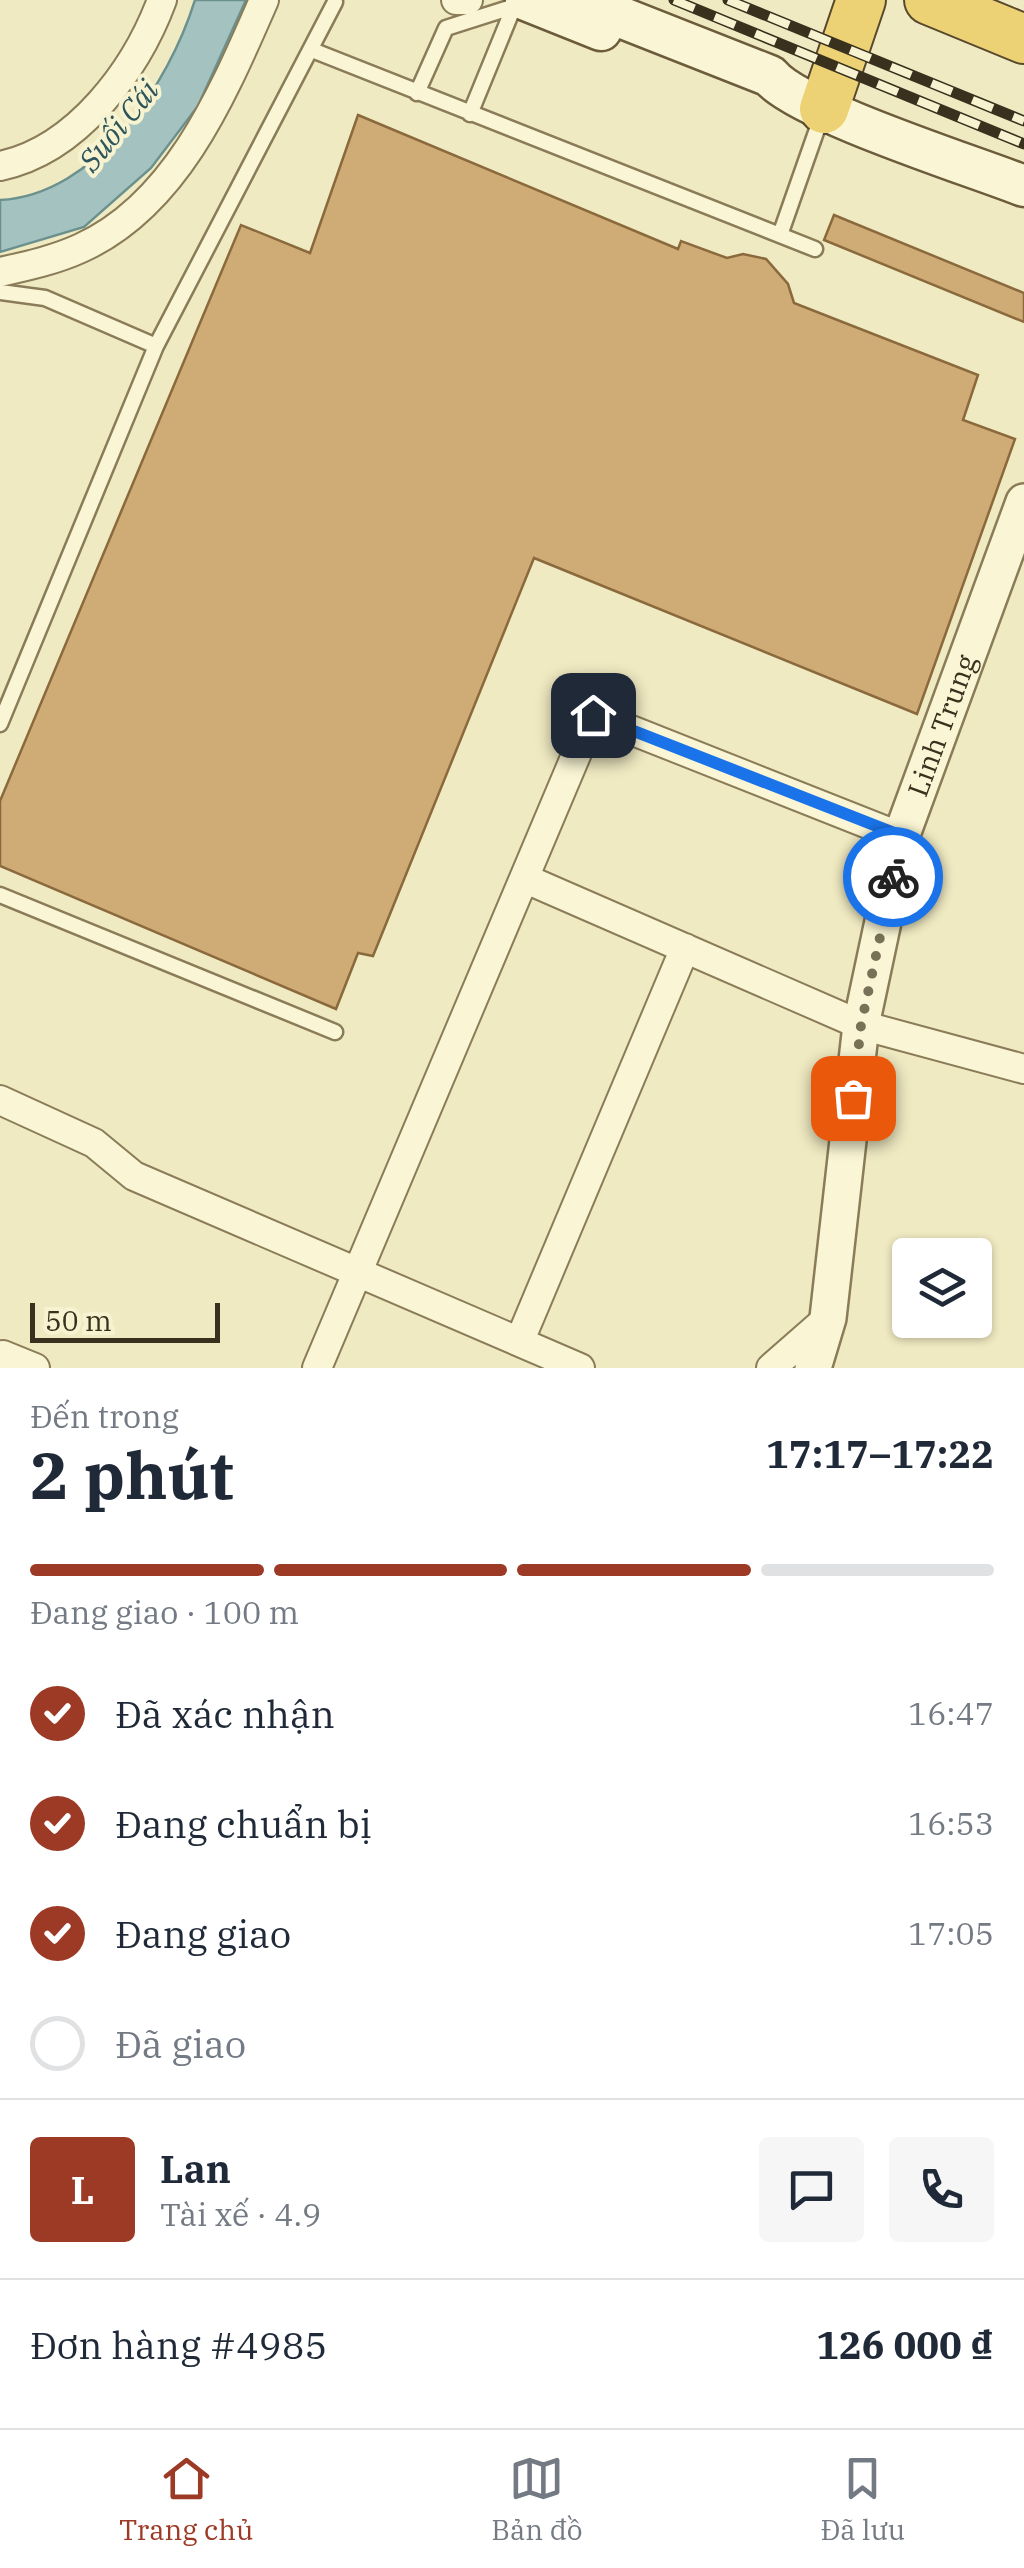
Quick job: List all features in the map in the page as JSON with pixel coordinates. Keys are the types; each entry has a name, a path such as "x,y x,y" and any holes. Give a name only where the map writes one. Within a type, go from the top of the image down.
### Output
{"highway":[{"path":"824,109 861,0"},
{"path":"929,0 1024,39"},
{"path":"1007,0 1024,7"}],"main road":[{"path":"577,0 770,76 780,89 824,109 1024,186"},
{"path":"519,2 762,96 780,89"}],"street":[{"path":"0,166 34,156 109,92 138,54 162,0"},
{"path":"0,272 82,248 120,225 158,190 206,123 264,0"},
{"path":"456,0 468,0"},
{"name":"Linh Trung","path":"813,1368 828,1318 861,1025 902,836 1024,502"},
{"path":"317,1368 593,715 902,836"},
{"path":"526,880 861,1025 1024,1068"},
{"path":"520,1340 685,948"},
{"path":"0,1100 94,1143 143,1180 360,1270 580,1368"},
{"path":"771,1368 828,1318"},
{"path":"3,1355 35,1368"}],"lane":[{"path":"0,724 156,346 335,2"},
{"path":"418,93 446,28 519,2"},
{"path":"470,114 519,2"},
{"path":"312,50 815,248"},
{"path":"780,235 824,109"},
{"path":"0,292 45,298 156,346"},
{"path":"0,896 335,1032"}],"water":[{"path":"195,0 246,0 198,106 151,168 84,227 0,252 0,200 35,193 67,178 97,157 124,130 167,66"}],"building":[{"path":"358,115 678,249 681,241 727,258 743,254 766,259 788,284 794,303 978,375 963,420 1015,439 917,714 534,558 373,956 358,953 336,1009 0,866 0,801 241,225 310,253"},
{"path":"834,215 1024,293 1024,322 824,240"}],"railway":[{"path":"674,0 1024,144"},
{"path":"728,0 1024,121"}],"way so far":[{"path":"853,1098 861,1025 893,877"}],"route":[{"path":"593,715 902,836 893,877"}],"water label":[{"name":"Suối Cái","path":"119,126"}]}
